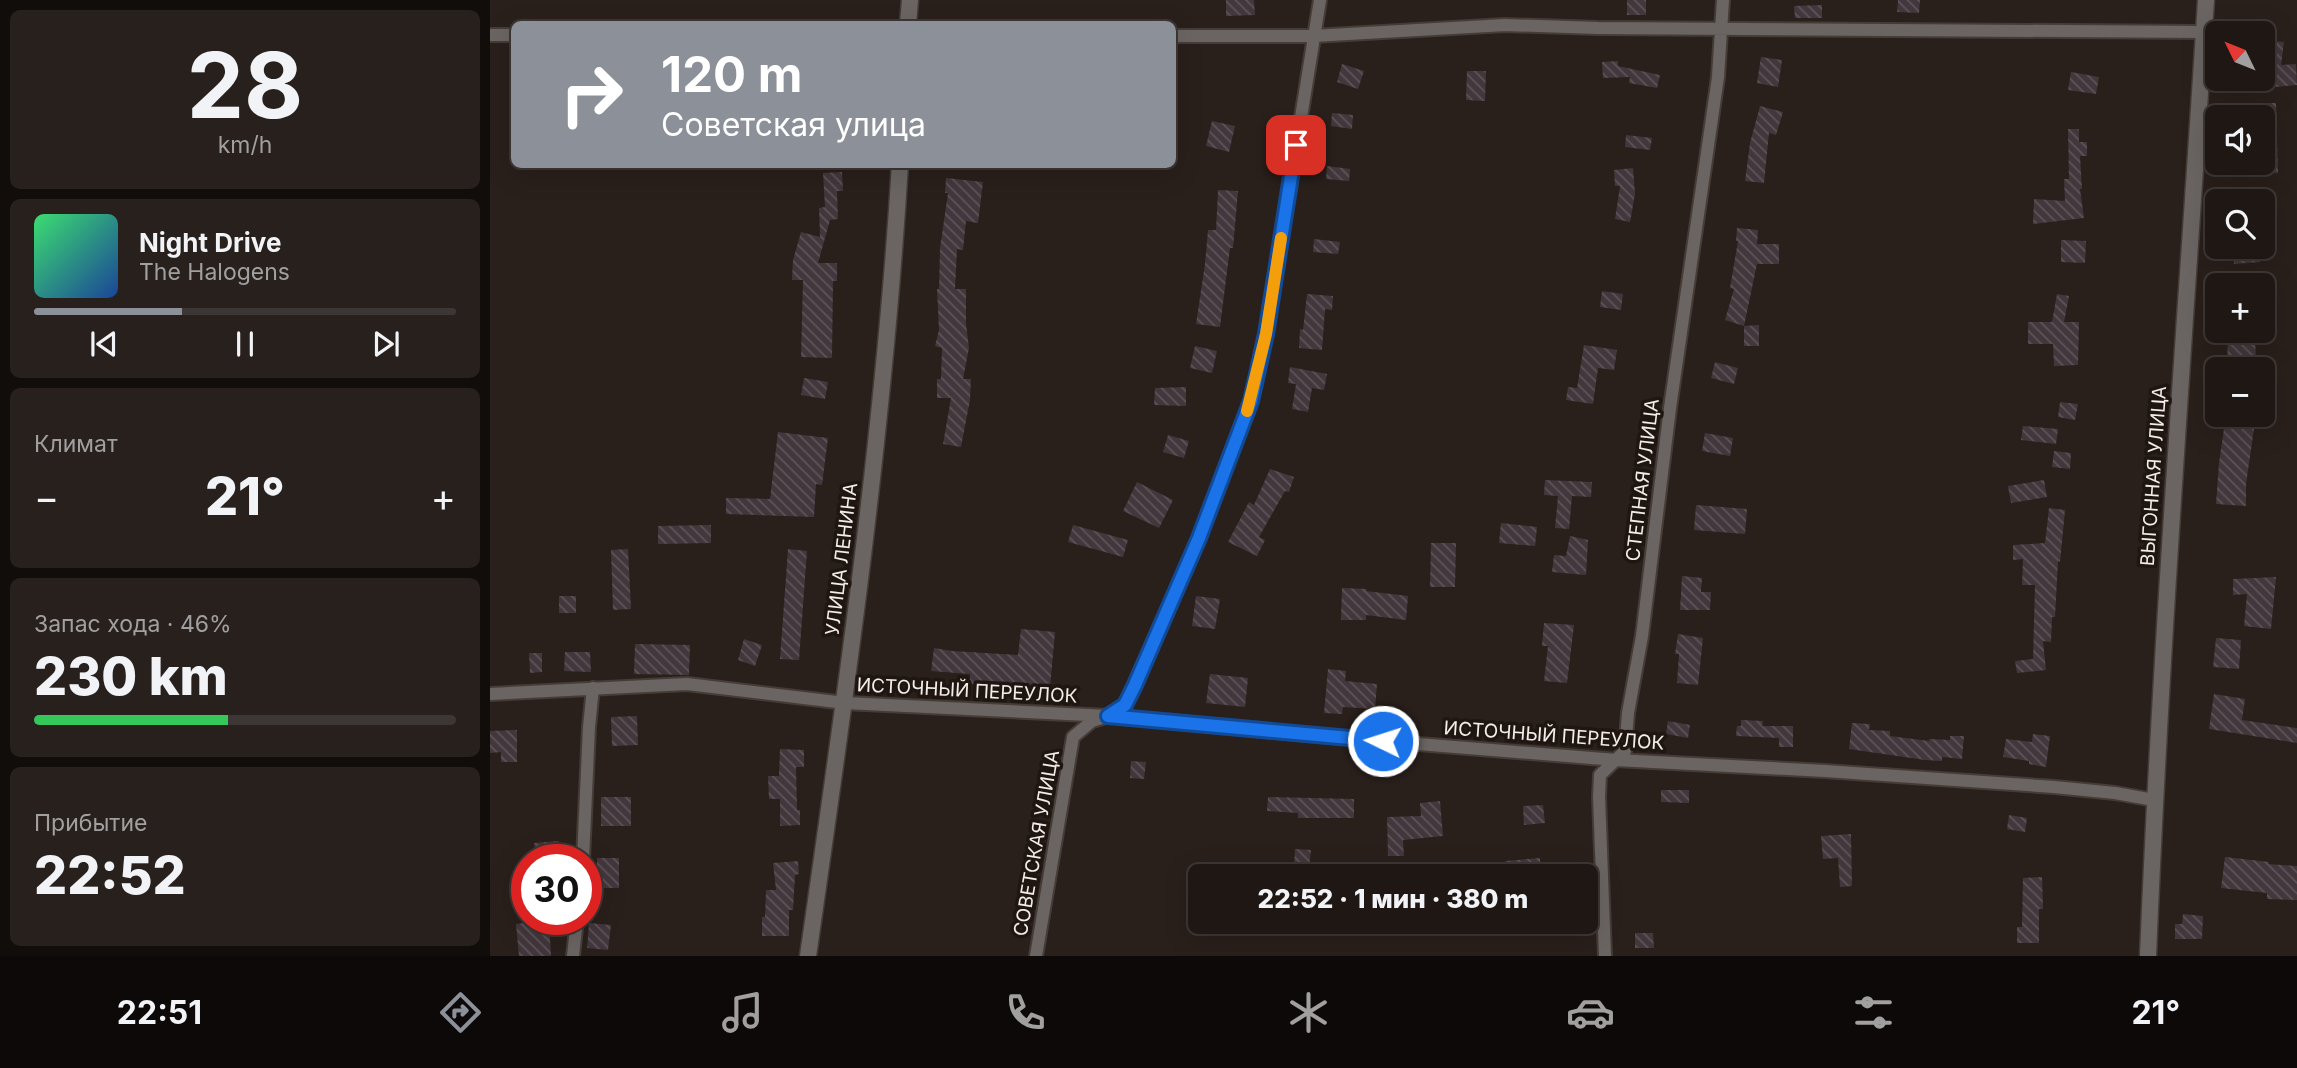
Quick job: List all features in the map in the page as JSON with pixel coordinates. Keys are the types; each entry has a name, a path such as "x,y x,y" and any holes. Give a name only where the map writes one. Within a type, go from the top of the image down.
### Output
{"street":[{"path":"908,21 910,0"},
{"name":"СОВЕТСКАЯ УЛИЦА","path":"1036,956 1073,737 1092,721 1108,716 1125,705 1199,538 1251,401 1266,334 1320,0"},
{"name":"СТЕПНАЯ УЛИЦА","path":"1605,956 1600,775 1625,751 1670,408 1718,77 1723,0"},
{"name":"ВЫГОННАЯ УЛИЦА","path":"2148,956 2154,800 2174,466 2206,0"},
{"path":"1176,36 1313,36 1505,25 2204,32"},
{"path":"490,35 511,35"},
{"name":"УЛИЦА ЛЕНИНА","path":"808,956 845,703 877,439 900,168"},
{"name":"ИСТОЧНЫЙ ПЕРЕУЛОК","path":"490,694 687,684 845,703 1108,716 1616,760 2040,786 2115,793 2154,800"},
{"path":"584,844 593,688"},
{"path":"573,956 575,935"}],"building":[{"path":"1226,0 1254,0 1255,15 1226,16"},
{"path":"1627,0 1646,0 1646,15 1627,15"},
{"path":"1898,0 1920,0 1919,13 1897,12"},
{"path":"1822,5 1822,18 1795,18 1794,6"},
{"path":"2275,41 2284,42 2281,65 2296,64 2297,85 2275,87"},
{"path":"1761,57 1782,60 1778,87 1757,83"},
{"path":"1618,61 1618,66 1660,75 1657,88 1629,83 1630,77 1603,78 1602,62"},
{"path":"1342,64 1364,71 1358,89 1337,82"},
{"path":"1467,71 1486,71 1485,101 1466,100"},
{"path":"2071,72 2099,77 2096,94 2068,90"},
{"path":"2276,103 2278,173 2275,173 2275,105 2243,105"},
{"path":"1760,106 1783,112 1776,135 1769,133 1764,183 1745,181 1750,143"},
{"path":"1332,113 1353,115 1352,129 1331,126"},
{"path":"1212,121 1235,126 1229,152 1206,146"},
{"path":"2068,129 2079,129 2079,142 2087,142 2087,156 2080,156 2080,189 2084,218 2033,224 2034,199 2065,201 2064,179 2069,179"},
{"path":"1626,135 1652,138 1650,150 1625,147"},
{"path":"1327,166 1350,169 1349,181 1326,179"},
{"path":"1633,168 1635,194 1630,222 1615,219 1620,186 1615,186 1614,170"},
{"path":"842,172 843,191 837,191 838,219 830,220 818,263 837,263 837,281 833,281 832,358 801,357 803,280 792,280 793,260 801,232 820,237 819,208 825,207 823,173"},
{"path":"946,178 983,182 978,223 966,221 963,250 957,249 955,289 966,289 969,348 963,379 971,379 961,447 943,444 951,398 937,398 942,348 935,346 939,330 937,289 948,193 945,193"},
{"path":"1218,190 1238,191 1233,248 1230,248 1220,327 1196,324 1208,230 1216,230"},
{"path":"1737,228 1758,230 1757,244 1779,244 1779,264 1757,264 1744,326 1725,320 1734,289 1730,288 1738,241"},
{"path":"1314,239 1340,242 1338,254 1313,252"},
{"path":"2061,240 2086,241 2085,263 2061,262"},
{"path":"2234,259 2260,259 2260,262 2234,264"},
{"path":"1602,291 1623,294 1621,310 1600,307"},
{"path":"1307,294 1333,296 1332,310 1325,309 1322,350 1299,348"},
{"path":"2057,294 2069,296 2064,322 2079,322 2078,365 2054,366 2053,344 2028,344 2028,322 2052,322"},
{"path":"1759,325 1759,346 1744,346 1744,326"},
{"path":"2228,343 2255,343 2256,357 2227,357"},
{"path":"1584,345 1617,350 1614,370 1598,368 1593,404 1566,400 1568,387 1577,388"},
{"path":"1195,346 1217,351 1212,373 1190,368"},
{"path":"1715,362 1738,368 1734,384 1711,378"},
{"path":"1290,367 1327,374 1324,390 1312,388 1308,412 1292,409 1296,384 1288,383"},
{"path":"804,378 828,382 825,399 801,395"},
{"path":"1186,387 1186,406 1154,405 1155,388"},
{"path":"2060,402 2078,404 2075,420 2058,417"},
{"path":"2023,426 2058,429 2056,444 2021,440"},
{"path":"2224,427 2254,427 2246,484 2246,506 2216,504"},
{"path":"778,432 828,438 822,485 816,484 814,517 726,514 726,498 770,499"},
{"path":"1705,433 1733,438 1730,456 1702,451"},
{"path":"1168,435 1189,441 1184,458 1163,452"},
{"path":"2054,451 2071,453 2070,469 2052,467"},
{"path":"1270,469 1294,477 1289,492 1285,491 1259,537 1265,540 1257,556 1228,542 1249,502 1254,505"},
{"path":"1545,480 1592,482 1591,497 1572,496 1569,529 1555,528 1558,496 1544,495"},
{"path":"2044,480 2047,497 2011,503 2008,486"},
{"path":"1137,482 1173,500 1159,528 1123,511"},
{"path":"1696,505 1747,509 1745,534 1694,530"},
{"path":"2049,508 2065,510 2051,642 2043,641 2046,670 2017,673 2015,661 2033,659 2035,585 2022,585 2023,559 2013,560 2013,545 2045,543"},
{"path":"1501,523 1537,527 1535,546 1499,543"},
{"path":"711,525 711,543 658,544 658,526"},
{"path":"1073,525 1128,540 1123,557 1068,542"},
{"path":"1570,536 1588,540 1586,575 1552,572 1554,555 1566,556"},
{"path":"1431,543 1456,543 1455,587 1430,587"},
{"path":"628,549 631,609 613,610 611,550"},
{"path":"788,549 807,551 799,660 780,659"},
{"path":"1682,576 1702,578 1701,592 1711,592 1710,610 1680,610"},
{"path":"2276,577 2271,629 2244,626 2247,594 2233,595 2233,579"},
{"path":"1342,588 1408,596 1406,620 1366,615 1366,620 1341,620"},
{"path":"559,596 576,596 576,613 559,613"},
{"path":"1196,596 1220,599 1215,629 1192,626"},
{"path":"1544,623 1574,625 1567,683 1544,681 1548,646 1542,646"},
{"path":"1021,629 1055,632 1050,688 970,684 970,674 931,671 934,648 1018,655"},
{"path":"1678,634 1703,638 1698,685 1677,683 1679,654 1675,654"},
{"path":"2216,638 2241,640 2239,669 2213,667"},
{"path":"744,639 762,645 755,666 738,660"},
{"path":"635,644 690,645 689,675 634,674"},
{"path":"565,652 590,652 591,672 564,671"},
{"path":"529,653 542,653 542,672 530,673"},
{"path":"1328,669 1346,671 1345,681 1377,684 1375,709 1343,707 1342,714 1324,713"},
{"path":"1210,674 1248,678 1245,707 1206,703"},
{"path":"2214,694 2245,699 2242,720 2297,728 2297,743 2209,729"},
{"path":"637,716 638,745 612,746 611,717"},
{"path":"1741,720 1763,721 1762,726 1793,726 1793,747 1779,747 1779,738 1736,736"},
{"path":"1668,721 1690,725 1688,738 1666,734"},
{"path":"1852,723 1870,724 1869,730 1890,731 1890,736 1929,741 1964,736 1962,759 1942,757 1942,761 1925,760 1849,749"},
{"path":"517,730 517,762 501,762 501,752 490,753 490,731"},
{"path":"2033,734 2050,736 2046,767 2003,757 2006,739 2032,742"},
{"path":"780,749 804,750 804,767 796,767 800,825 780,826 780,799 769,799 768,776 779,776"},
{"path":"1131,761 1146,762 1144,779 1130,778"},
{"path":"1661,790 1689,790 1689,803 1661,802"},
{"path":"601,797 631,797 631,826 601,826"},
{"path":"1268,797 1354,799 1354,818 1298,818 1298,813 1267,811"},
{"path":"1440,801 1443,836 1403,840 1404,856 1388,856 1387,817 1421,816 1420,803"},
{"path":"1543,805 1545,823 1524,825 1523,806"},
{"path":"2009,815 2027,818 2025,832 2007,829"},
{"path":"1851,834 1852,886 1840,887 1838,858 1823,859 1821,836"},
{"path":"559,841 559,844 534,844"},
{"path":"1295,849 1311,850 1309,864 1294,864"},
{"path":"2225,857 2297,866 2297,900 2267,899 2267,893 2221,888"},
{"path":"602,858 619,858 619,888 602,888"},
{"path":"1540,858 1540,864 1505,864 1505,861"},
{"path":"798,861 799,874 795,875 793,910 789,910 789,936 762,936 766,890 776,890 773,863"},
{"path":"2042,877 2043,909 2039,909 2039,943 2017,943 2017,927 2022,927 2023,878"},
{"path":"2183,914 2203,916 2202,939 2175,939 2175,924 2182,924"},
{"path":"602,924 611,925 608,950 587,948 588,935 602,935"},
{"path":"1635,933 1653,933 1654,948 1635,948"},
{"path":"517,935 550,935 551,956 519,956"}],"slow traffic":[{"path":"1247,411 1266,334 1281,238"}],"route":[{"path":"1296,145 1266,334 1251,401 1199,538 1135,685 1125,705 1108,716 1383,741"}]}
